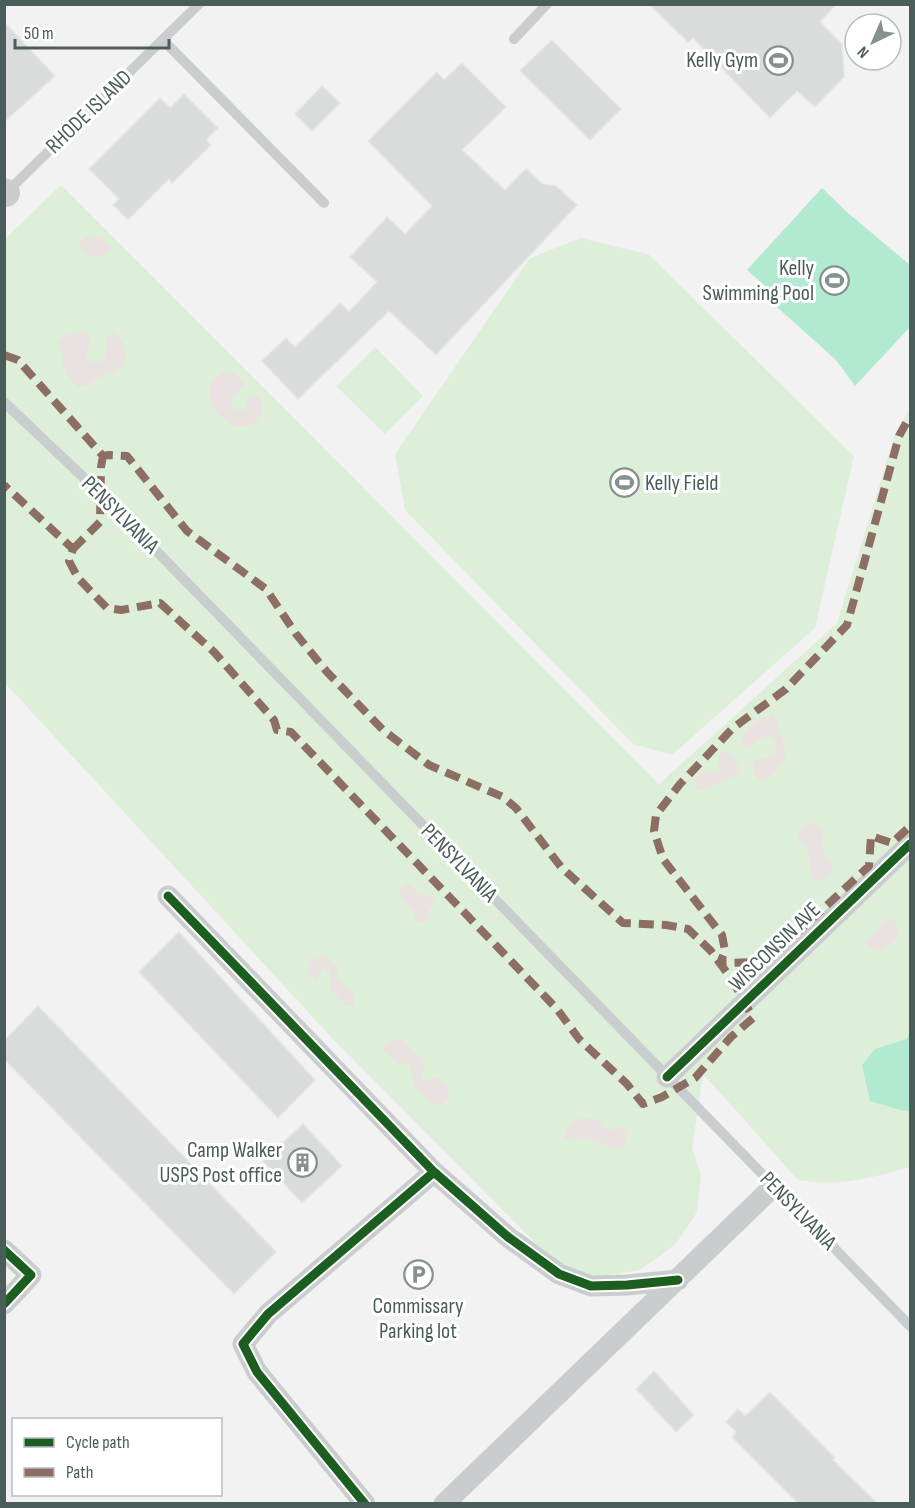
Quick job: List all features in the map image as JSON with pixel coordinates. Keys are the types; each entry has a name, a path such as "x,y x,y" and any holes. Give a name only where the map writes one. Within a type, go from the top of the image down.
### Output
{"street":[{"name":"WISCONSIN AVE","path":"667,1077 910,844"},
{"path":"168,896 434,1172 508,1237 559,1274 591,1286 678,1280"},
{"path":"364,1503 257,1372 243,1344 268,1314 434,1172"},
{"path":"444,1503 774,1186"},
{"path":"4,1250 31,1275 4,1304"}],"lane":[{"name":"RHODE ISLAND","path":"5,193 199,4"},
{"path":"514,39 547,4"},
{"path":"162,40 324,203"},
{"name":"PENSYLVANIA","path":"4,402 101,494 910,1326"}],"shaded area":[{"path":"61,185 659,784 837,623 895,435 910,408 910,1167 883,1175 841,1182 798,1180 703,1074 692,1149 701,1174 697,1212 675,1245 640,1270 595,1277 555,1263 331,1037 5,683 5,239"},
{"name":"Kelly Swimming Pool","path":"822,188 910,265 910,327 855,386 836,360 768,299 771,291 747,270"},
{"name":"Kelly Field","path":"581,238 648,254 854,456 815,628 672,755 633,744 405,510 395,454 530,258"},
{"path":"375,347 423,396 385,434 336,386"},
{"path":"910,1030 910,1111 870,1101 862,1065 875,1049 907,1039"}],"sand":[{"path":"87,235 101,238 112,248 98,257 81,252 79,243"},
{"path":"85,332 90,338 86,357 93,362 102,361 106,355 107,336 115,332 126,351 123,366 87,385 78,387 70,379 62,364 64,359 58,343 65,334"},
{"path":"224,371 237,375 245,386 233,396 232,405 237,410 245,410 250,394 258,396 263,409 259,417 251,424 242,427 233,425 224,420 212,403 211,384"},
{"path":"774,714 786,756 773,774 761,781 753,772 754,760 776,754 776,742 764,736 748,748 741,745 741,740 752,725"},
{"path":"724,751 730,752 740,769 739,774 703,791 696,789 697,774 719,772 719,754"},
{"path":"810,823 818,825 823,831 822,848 832,865 832,874 823,880 816,881 811,876 809,852 797,836 802,828"},
{"path":"404,884 411,885 416,892 437,898 428,912 427,921 423,923 416,921 411,908 401,899 399,890"},
{"path":"891,919 897,924 899,932 894,941 881,952 873,950 865,942 884,922"},
{"path":"324,955 339,967 338,978 344,986 354,992 355,1005 347,1007 331,991 329,971 323,968 317,980 310,977 307,968 311,959"},
{"path":"401,1038 422,1060 423,1080 428,1081 435,1077 441,1079 449,1087 448,1098 443,1104 431,1103 413,1085 411,1066 406,1063 397,1064 383,1051 386,1044"},
{"path":"582,1118 599,1120 602,1127 611,1130 619,1126 628,1130 623,1146 619,1149 613,1148 588,1139 563,1141 569,1126"}],"building":[{"name":"Kelly Gym","path":"649,4 836,4 820,22 842,44 844,77 815,107 797,91 770,118 693,38 688,42"},
{"path":"4,22 55,76 4,122"},
{"path":"552,40 621,109 590,140 520,71"},
{"path":"462,63 506,107 462,150 505,190 526,169 543,184 556,186 577,205 436,355 389,311 298,399 262,361 286,338 295,347 340,303 349,312 377,282 350,257 387,217 405,234 432,206 368,141 437,72 444,80"},
{"path":"322,86 340,103 312,131 295,114"},
{"path":"184,94 218,128 206,140 211,145 172,183 169,179 128,220 113,205 119,199 89,169 160,98 170,108"},
{"path":"179,932 315,1080 278,1118 139,972"},
{"path":"38,1006 276,1252 234,1294 4,1059 4,1041"},
{"name":"Camp Walker USPS Post office","path":"303,1124 342,1166 302,1203 263,1161"},
{"path":"654,1371 694,1415 676,1432 636,1389"},
{"path":"770,1392 835,1458 833,1460 877,1503 798,1503 732,1437 736,1432 726,1422 738,1409 745,1416"}],"marked path":[{"path":"4,355 18,360 103,456 127,456 187,531 266,589 296,634 327,672 383,730 429,765 503,797 516,808 561,867 623,923 666,925 688,929 711,951 733,981 753,1018 731,1037 695,1078 662,1097 643,1104 627,1084 579,1039 557,1009 291,732 277,730 274,720 214,652 160,603 121,610 107,608 78,578 69,561 73,549 4,485"},
{"path":"907,829 892,843 871,836 869,866 766,962 720,963 725,951 722,935 663,859 654,831 656,815 680,784 733,728 786,689 847,625 899,436 910,416"},
{"path":"73,549 100,522 103,456"}],"cycle path":[{"path":"667,1077 910,844"},
{"path":"168,896 434,1172 508,1237 559,1274 591,1286 678,1280"},
{"path":"365,1504 257,1372 243,1344 268,1314 434,1172"},
{"path":"4,1250 31,1275 4,1304"}],"place":[{"name":"Kelly Gym","path":"779,60"},
{"name":"Kelly Swimming Pool","path":"835,281"},
{"name":"Kelly Field","path":"624,483"},
{"name":"Camp Walker USPS Post office","path":"303,1163"},
{"name":"Commissary Parking lot","path":"418,1274"}]}
